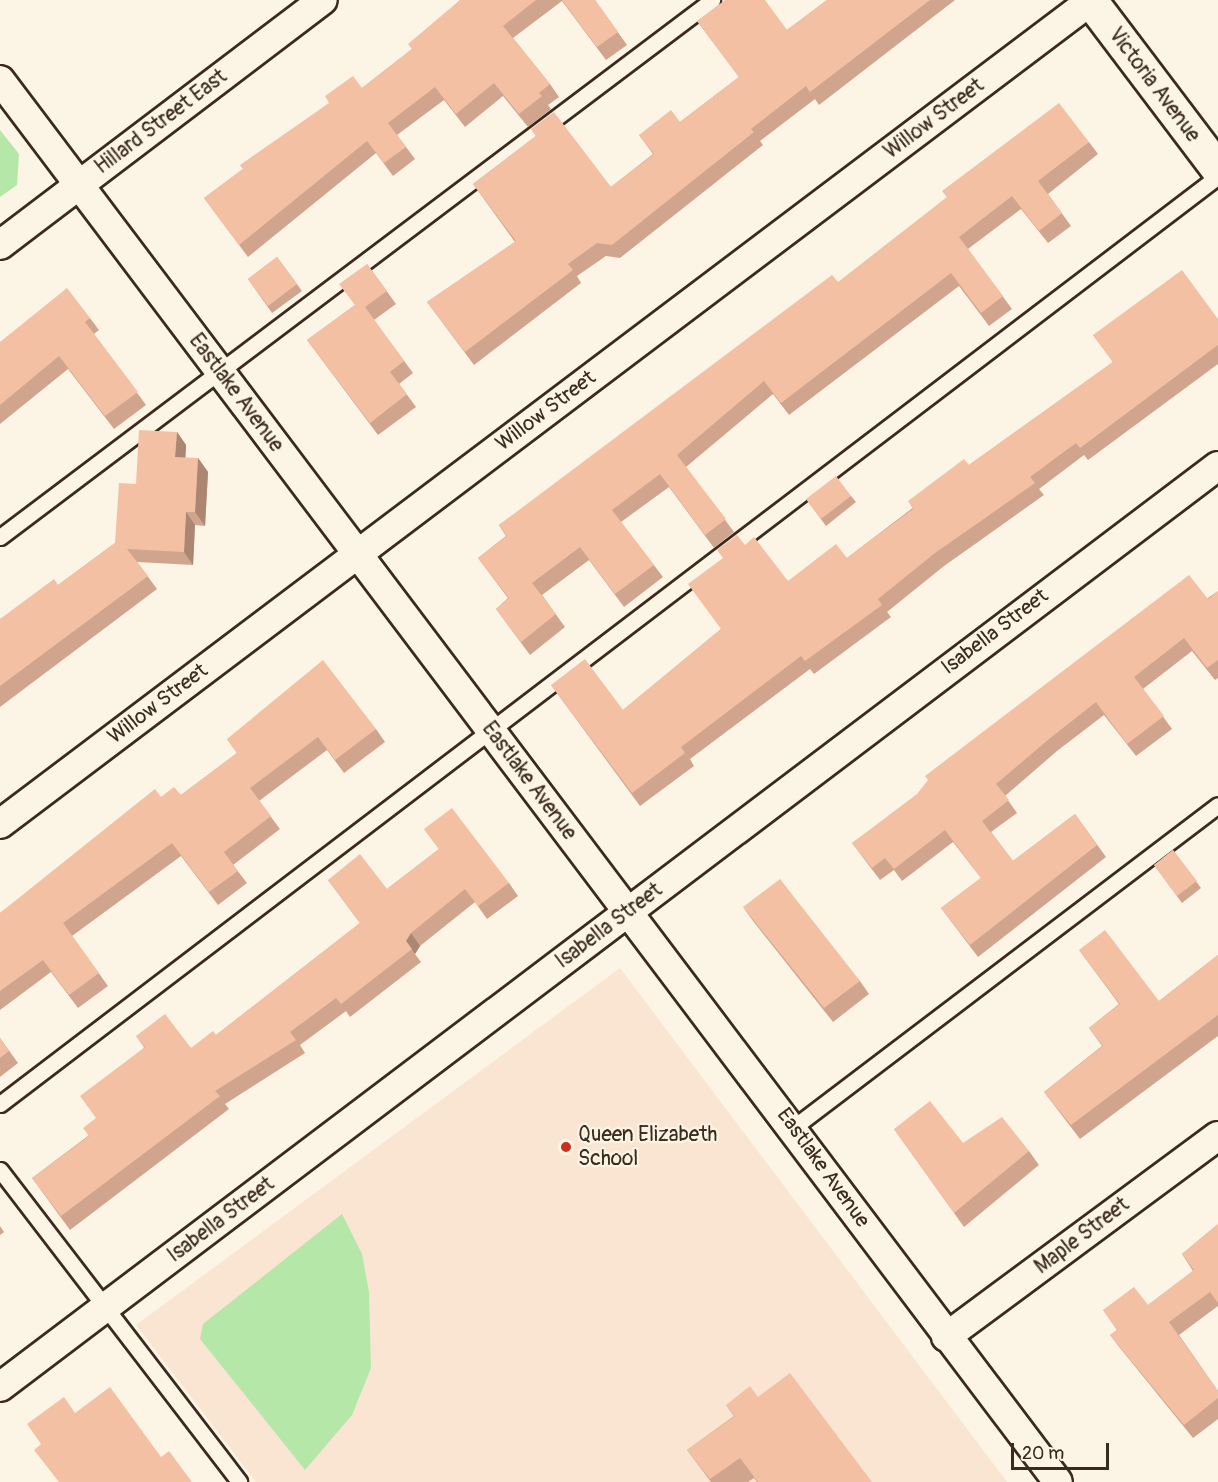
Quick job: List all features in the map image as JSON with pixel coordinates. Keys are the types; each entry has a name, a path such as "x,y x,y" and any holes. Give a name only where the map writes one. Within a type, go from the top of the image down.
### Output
{"street":[{"name":"Hillard Street East","path":"0,245 323,0"},
{"name":"Victoria Avenue","path":"1091,0 1218,169"},
{"name":"Willow Street","path":"0,824 1091,0"},
{"name":"Eastlake Avenue","path":"0,80 628,912 794,1127 946,1337 1058,1482"},
{"name":"Isabella Street","path":"0,1387 1218,466"},
{"name":"Maple Street","path":"946,1337 1218,1136"}],"lane":[{"path":"0,537 712,0"},
{"path":"0,1104 1218,176"},
{"path":"794,1127 1218,805"},
{"path":"0,1170 239,1482"}],"shaded area":[{"name":"Queen Elizabeth School","path":"620,968 1007,1482 256,1482 136,1325"}],"green space":[{"path":"0,130 19,154 17,185 0,197"},
{"path":"342,1214 362,1254 369,1292 371,1368 352,1415 305,1470 200,1339 203,1324"}],"building":[{"path":"460,0 536,0 503,26 550,84 539,93 542,96 519,114 494,83 456,114 435,87 388,123 406,147 384,163 367,141 239,245 204,198 243,169 240,165 329,103 325,96 353,76 362,88 412,49 408,44"},
{"path":"562,0 595,0 618,32 597,47"},
{"path":"725,0 765,0 787,30 827,0 930,0 810,92 806,86 751,129 754,132 612,245 597,243 568,264 573,270 465,352 427,302 516,241 473,184 536,136 531,129 554,112 611,187 654,154 639,135 671,110 680,122 739,77 697,21"},
{"path":"1059,103 1089,142 1038,181 1062,213 1039,231 1012,196 959,237 1003,296 981,313 951,273 781,403 764,381 677,455 726,519 705,535 660,474 612,510 654,565 615,594 580,547 532,583 556,614 521,642 496,609 509,598 478,558 507,536 499,525 832,275 838,282 947,197 942,191"},
{"path":"277,257 297,284 268,306 248,279"},
{"path":"367,264 387,291 365,307 404,361 390,372 407,394 370,423 307,340 355,305 339,284"},
{"path":"1182,270 1218,319 1218,345 1080,448 1076,443 1030,477 1035,483 935,553 878,599 882,605 805,661 801,656 681,747 685,753 632,793 551,685 585,659 623,710 721,629 688,584 723,558 717,550 737,535 745,545 754,537 788,581 836,544 847,558 913,509 908,501 964,459 969,465 1113,362 1093,335"},
{"path":"67,288 90,318 85,322 138,392 105,416 59,356 0,405 0,342"},
{"path":"139,430 177,432 175,457 198,458 195,512 186,512 184,552 127,549 148,576 0,686 0,619 54,579 58,585 115,543 119,483 136,484"},
{"path":"836,476 851,496 821,519 806,499"},
{"path":"1189,575 1208,599 1218,591 1218,660 1207,668 1184,638 1134,677 1164,716 1127,744 1096,702 996,784 1009,800 982,821 1013,861 1075,814 1097,845 970,945 941,908 981,878 945,830 894,869 885,858 872,868 852,843 917,794 928,780 925,776"},
{"path":"323,660 376,729 335,760 318,737 250,788 271,816 224,852 238,871 209,892 172,843 63,923 99,973 69,995 43,960 0,991 0,913 155,789 161,797 174,787 181,795 237,753 227,739"},
{"path":"452,808 509,883 478,906 465,889 411,933 406,941 412,949 341,1004 336,998 290,1032 296,1040 215,1091 220,1096 61,1216 32,1178 89,1136 83,1128 96,1118 80,1096 145,1047 136,1036 165,1014 191,1048 213,1031 216,1035 360,923 328,880 360,854 387,889 439,849 424,829"},
{"path":"1173,850 1197,881 1177,896 1154,865"},
{"path":"780,879 860,981 824,1008 743,907"},
{"path":"1105,930 1159,1001 1218,955 1218,1015 1071,1125 1044,1092 1103,1046 1089,1028 1120,1004 1079,950"},
{"path":"0,1038 9,1051 0,1058"},
{"path":"930,1101 963,1143 1002,1117 1029,1151 954,1213 894,1129"},
{"path":"1218,1224 1218,1303 1210,1292 1169,1322 1218,1391 1218,1398 1184,1425 1110,1335 1117,1330 1103,1310 1134,1287 1148,1305 1194,1270 1182,1254"},
{"path":"790,1373 872,1482 758,1482 740,1458 710,1479 687,1450 735,1416 726,1405 750,1386 758,1397"},
{"path":"110,1387 161,1457 169,1451 192,1482 59,1482 34,1450 41,1444 27,1424 64,1397 75,1413"}],"place":[{"name":"Queen Elizabeth School","path":"566,1147"}]}
